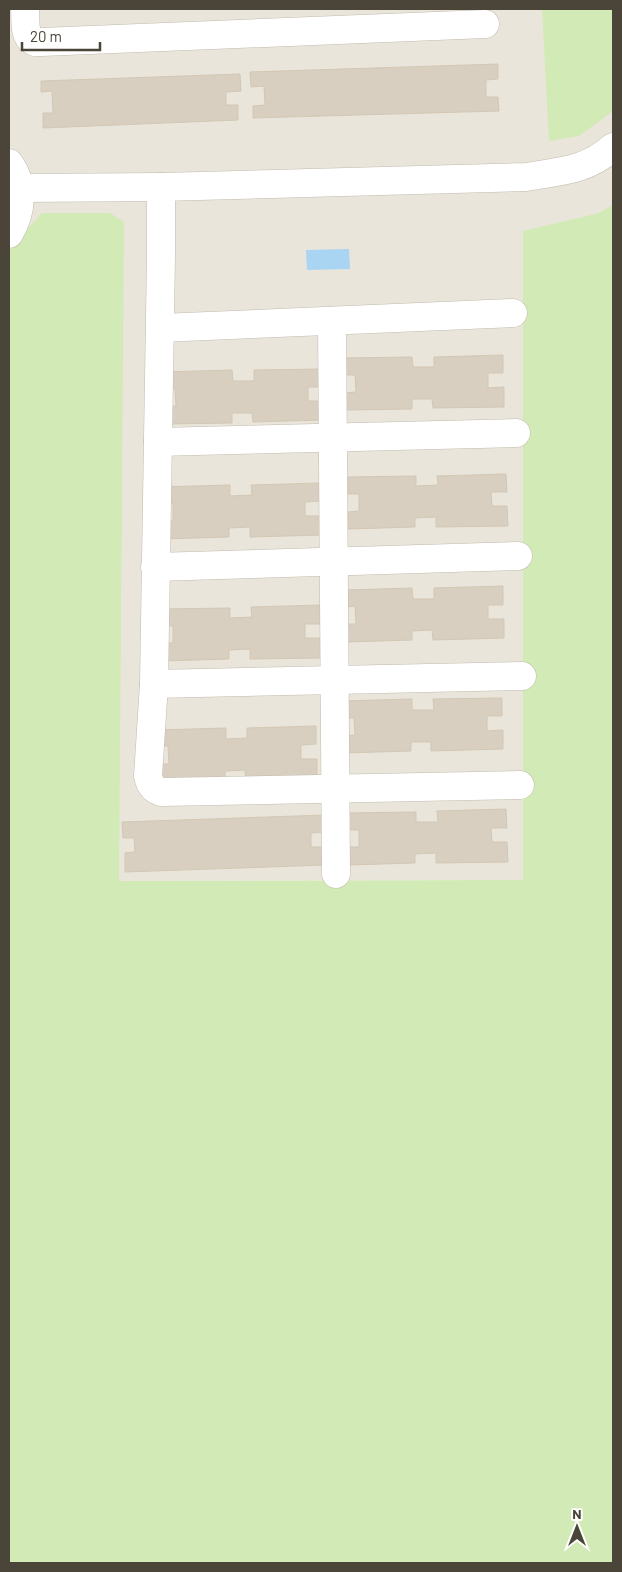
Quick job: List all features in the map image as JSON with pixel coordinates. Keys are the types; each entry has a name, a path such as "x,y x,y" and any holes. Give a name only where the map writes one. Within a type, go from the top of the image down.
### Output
{"lane":[{"path":"25,9 28,36 32,41 41,42 485,24"},
{"path":"9,234 16,222 20,206 14,176 161,187 526,177 565,171 587,165 602,156 613,146"},
{"path":"161,187 154,684 148,776 150,784 154,790 161,792 520,785"},
{"path":"160,328 513,312"},
{"path":"332,321 336,874"},
{"path":"158,442 516,433"},
{"path":"156,568 518,556"},
{"path":"154,684 522,676"}],"shaded area":[{"path":"9,9 613,9 613,883 524,880 119,881 9,899"}],"green space":[{"path":"542,9 613,9 613,111 579,136 549,141"},
{"path":"613,205 613,1563 9,1563 9,249 42,213 110,213 124,222 119,881 523,880 523,231 599,213"}],"water":[{"path":"349,249 350,269 307,270 306,250"}],"building":[{"path":"498,64 498,79 486,80 486,97 498,97 499,111 253,118 253,106 265,105 264,86 251,87 250,72"},
{"path":"240,74 241,91 226,92 226,105 238,105 238,120 43,128 43,113 53,113 52,91 41,92 41,81"},
{"path":"503,355 503,373 488,373 488,388 504,387 504,407 433,408 432,399 412,399 412,409 345,410 345,393 356,392 355,375 345,375 344,358 412,357 413,367 434,367 434,357"},
{"path":"323,369 323,387 308,387 308,401 324,401 324,420 253,422 252,413 232,413 232,423 165,424 164,407 176,406 175,388 164,389 164,372 232,370 233,381 254,381 254,370"},
{"path":"506,474 507,492 491,492 492,506 507,506 508,526 436,527 436,517 415,518 415,527 348,529 348,512 359,511 359,494 348,494 348,477 416,476 416,486 438,485 437,476"},
{"path":"320,483 321,501 305,502 305,516 321,516 322,535 250,537 250,527 229,528 229,537 162,539 162,521 173,521 173,503 162,504 161,487 230,485 230,496 252,495 251,485"},
{"path":"503,586 503,605 488,605 488,619 504,619 504,638 433,640 432,630 412,631 412,640 345,642 345,624 356,624 355,606 345,607 344,590 412,588 413,599 434,599 434,588"},
{"path":"320,605 321,624 305,624 305,638 321,638 322,658 250,659 250,649 229,650 229,659 162,661 162,643 173,643 173,626 162,626 161,609 230,608 230,618 252,617 251,607"},
{"path":"502,698 502,716 487,716 487,731 503,730 503,749 431,751 431,742 411,742 411,751 344,753 344,736 355,735 354,718 344,718 343,701 412,699 412,710 434,710 433,699"},
{"path":"316,726 316,744 301,745 301,759 317,759 317,778 246,780 245,770 225,771 225,780 158,782 158,764 169,764 168,746 158,746 157,730 226,728 226,739 247,738 247,728"},
{"path":"506,809 507,828 491,828 492,842 507,842 508,862 436,863 436,853 415,854 415,863 348,865 348,847 359,847 359,830 348,830 348,813 416,812 416,822 438,822 437,811"},
{"path":"325,815 326,832 311,833 311,847 325,847 326,865 125,872 125,853 135,852 134,838 123,838 122,822"}]}
